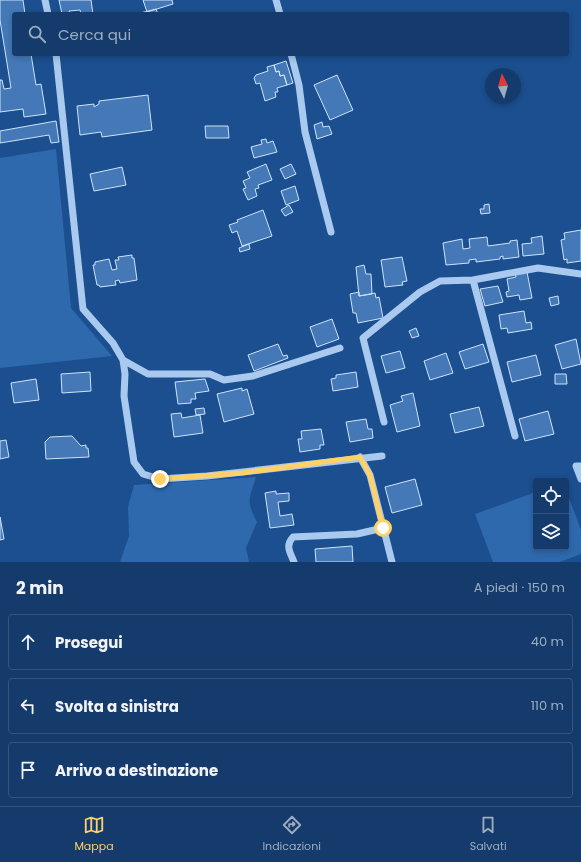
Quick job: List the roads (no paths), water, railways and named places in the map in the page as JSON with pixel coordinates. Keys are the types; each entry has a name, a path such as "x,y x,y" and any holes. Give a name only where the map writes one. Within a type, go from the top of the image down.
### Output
{"street":[{"path":"45,0 48,12"},
{"path":"276,0 279,12"},
{"path":"56,56 83,309 113,343 123,360 125,374 124,396 134,462 144,474 160,479 207,476 360,457 382,456"},
{"path":"292,56 299,85 305,132 331,232"},
{"path":"384,422 363,338 420,292 440,281 473,280 538,268 581,274"},
{"path":"473,280 515,436"},
{"path":"123,360 148,374 210,374 224,380 253,376 340,348"},
{"path":"360,457 370,475 392,562"},
{"path":"578,466 581,479"},
{"path":"294,562 288,548 288,543 293,537 357,534 383,528"}]}
